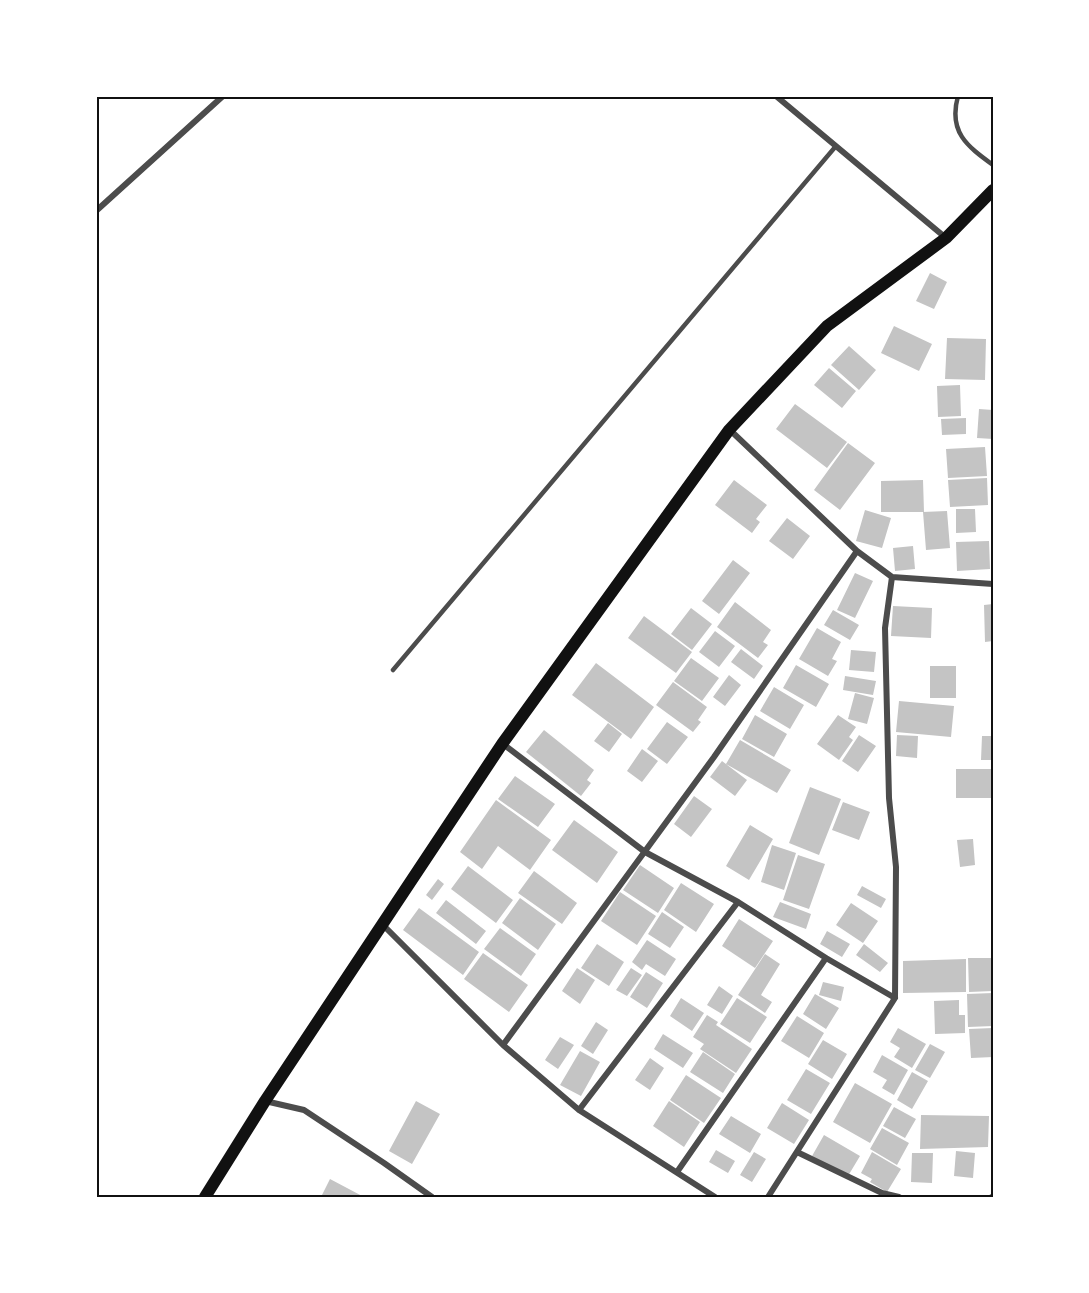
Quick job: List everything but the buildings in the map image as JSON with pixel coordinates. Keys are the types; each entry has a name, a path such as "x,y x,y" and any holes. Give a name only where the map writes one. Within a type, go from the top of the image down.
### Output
{"main road":[{"path":"205,1197 381,923 502,744 729,430 827,326 946,238 993,190"}],"street":[{"path":"96,211 223,96"},
{"path":"776,96 946,238"},
{"path":"729,430 857,551 892,577 993,584"},
{"path":"503,1045 714,757 857,551"},
{"path":"768,1197 895,998 896,867 889,798 885,628 892,577"},
{"path":"502,744 645,852 738,902 826,958 895,998"},
{"path":"579,1110 738,902"},
{"path":"381,923 503,1045 579,1110 715,1197"},
{"path":"677,1172 826,958"},
{"path":"265,1101 304,1110 432,1197"},
{"path":"797,1152 882,1192 898,1197"}],"lane":[{"path":"958,96 956,127 966,145 993,165"},
{"path":"393,670 836,146"}]}
